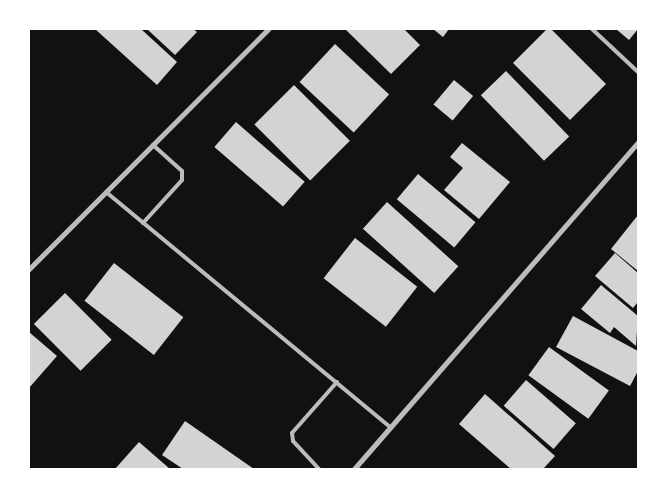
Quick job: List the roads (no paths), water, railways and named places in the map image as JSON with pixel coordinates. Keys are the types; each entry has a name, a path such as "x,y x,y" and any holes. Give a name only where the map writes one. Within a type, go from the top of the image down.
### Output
{"street":[{"path":"29,269 268,29"},
{"path":"354,469 638,142"}],"lane":[{"path":"592,29 638,72"},
{"path":"143,223 182,180 182,171 153,145"},
{"path":"106,192 390,427"},
{"path":"319,469 292,440 292,433 337,382"}]}
